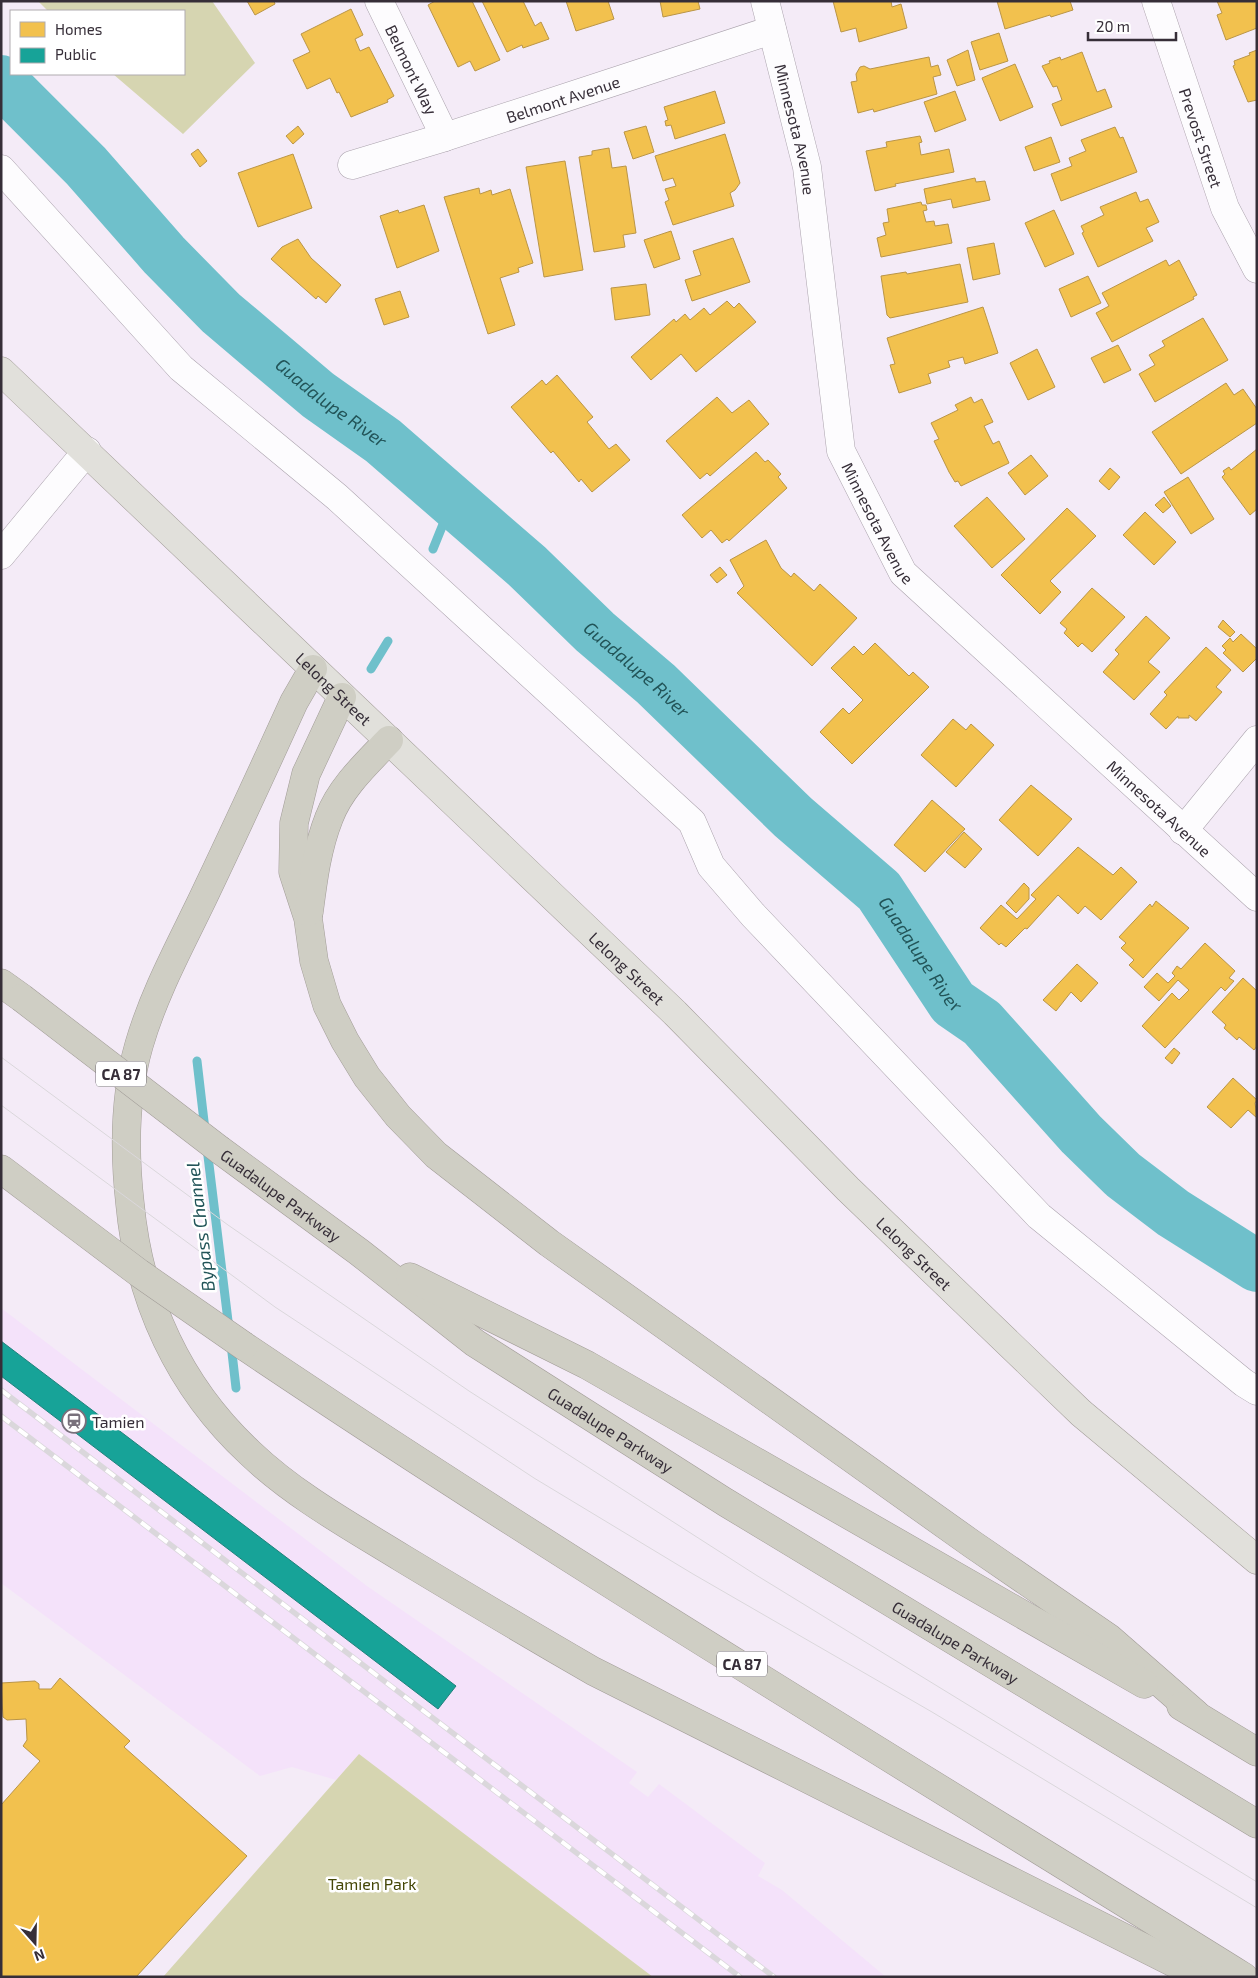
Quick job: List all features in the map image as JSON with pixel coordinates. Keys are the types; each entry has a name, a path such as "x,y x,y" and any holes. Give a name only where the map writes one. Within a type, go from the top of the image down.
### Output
{"highway":[{"path":"313,669 294,702 158,992 139,1047 128,1102 125,1157 132,1226 144,1286 163,1334 185,1377 208,1409 251,1455 307,1498 515,1627 593,1671 1202,1977"},
{"path":"342,696 306,774 294,823 293,872 308,918 314,961 327,1004 345,1041 367,1077 398,1116 436,1155 548,1243 972,1544 1109,1638 1196,1714"},
{"path":"308,918 315,867 329,818 346,788 389,740"},
{"name":"Guadalupe Parkway","path":"11,991 220,1150 359,1252 475,1343 600,1424 1257,1824"},
{"name":"CA 87","path":"1,1169 139,1273 402,1452 1244,1977"},
{"path":"359,1252 596,1370 1196,1714 1257,1752"}],"main road":[{"name":"Lelong Street","path":"1,372 87,451 675,1013 848,1189 1080,1413 1257,1560"}],"street":[{"name":"Belmont Way","path":"379,1 445,137"},
{"name":"Minnesota Avenue","path":"765,1 807,167 841,451 903,573 1257,897"},
{"name":"Prevost Street","path":"1156,1 1225,208 1257,270"},
{"name":"Belmont Avenue","path":"352,165 445,137 772,30"},
{"path":"1,169 181,368 336,497 692,822 711,866 754,916 1039,1216 1237,1378 1257,1391"},
{"path":"1,555 87,451"},
{"path":"1183,831 1257,740"}],"shaded area":[{"path":"1,1308 367,1586 637,1772 629,1783 648,1797 659,1784 765,1863 758,1876 782,1890 886,1977 653,1977 359,1755 336,1780 292,1767 260,1776 1,1583"}],"green space":[{"path":"38,1 212,1 255,63 183,134 114,75 185,75 185,10 47,10"},
{"name":"Tamien Park","path":"359,1754 653,1977 163,1977"}],"building: Homes":[{"path":"247,1 274,1 275,4 255,15"},
{"path":"435,1 472,1 500,60 475,71 470,61 458,67 428,5"},
{"path":"482,1 523,1 535,26 541,22 549,39 523,48 522,45 507,52"},
{"path":"566,1 608,1 614,19 576,31"},
{"path":"660,1 698,1 700,9 663,17"},
{"path":"833,1 891,1 892,7 901,4 907,28 859,42 856,28 841,32"},
{"path":"997,1 1070,1 1073,10 1005,29"},
{"path":"1217,1 1257,1 1257,28 1226,40 1217,15 1222,13"},
{"path":"351,9 363,35 355,39 360,51 369,47 394,96 387,100 388,102 351,117 330,78 307,89 293,60 310,52 301,34"},
{"path":"999,33 1008,61 980,70 971,42"},
{"path":"968,50 975,80 957,86 947,60"},
{"path":"1257,50 1257,100 1248,102 1233,66 1235,65 1234,61"},
{"path":"1082,52 1097,92 1105,89 1112,107 1061,126 1052,104 1062,100 1057,86 1053,87 1042,66 1060,57 1061,60"},
{"path":"929,57 931,67 938,65 941,75 933,77 937,94 874,112 873,109 858,113 851,82 857,81 856,74 860,67 864,66 870,69"},
{"path":"1015,64 1033,107 1000,121 982,78"},
{"path":"715,91 725,123 675,139 671,125 666,126 665,121 668,120 664,107"},
{"path":"955,91 966,120 935,132 924,102"},
{"path":"298,126 304,134 293,144 286,136"},
{"path":"646,126 654,152 633,159 624,132"},
{"path":"1115,127 1120,138 1123,137 1137,172 1061,201 1051,174 1072,166 1069,158 1086,151 1081,140"},
{"path":"725,134 740,183 730,193 734,206 673,225 665,202 669,200 665,189 676,186 673,178 663,181 655,156"},
{"path":"920,136 922,142 919,143 921,155 949,149 954,172 895,184 896,186 875,191 866,151 887,147 886,142"},
{"path":"1051,137 1060,162 1034,171 1025,147"},
{"path":"609,148 612,168 626,166 636,233 623,235 625,247 594,252 579,157 592,155 592,151"},
{"path":"198,149 207,161 200,167 191,154"},
{"path":"293,154 312,208 258,227 238,173"},
{"path":"565,161 583,270 544,277 526,167"},
{"path":"975,178 976,182 985,181 990,200 953,208 951,199 927,204 924,189"},
{"path":"479,188 480,194 491,190 492,195 510,189 533,263 518,268 519,272 500,278 515,325 488,334 444,197"},
{"path":"1136,192 1140,202 1148,199 1159,222 1146,228 1153,241 1098,267 1082,233 1084,232 1081,226 1104,215 1100,207"},
{"path":"921,202 922,205 926,205 927,210 923,211 926,222 934,221 935,226 948,224 952,243 881,257 877,238 886,235 883,223 889,222 887,209"},
{"path":"424,205 439,251 397,268 380,216 398,210 399,213"},
{"path":"1054,210 1074,254 1045,267 1025,223"},
{"path":"671,231 680,259 654,268 644,240"},
{"path":"733,238 750,282 692,301 685,280 701,275 693,251"},
{"path":"298,239 311,258 341,285 326,303 318,296 316,299 271,259 282,247"},
{"path":"994,243 1000,274 973,280 967,248"},
{"path":"1166,260 1169,266 1179,260 1197,295 1193,297 1194,299 1112,342 1096,313 1109,306 1102,293"},
{"path":"960,264 968,302 890,318 887,315 881,276 906,272 907,274"},
{"path":"1088,276 1101,303 1071,317 1059,289"},
{"path":"646,284 650,315 615,320 611,288"},
{"path":"400,291 409,317 384,325 375,299"},
{"path":"727,301 734,308 739,303 756,322 696,372 681,354 651,380 631,357 674,319 676,322 685,314 690,320 704,308 710,315"},
{"path":"983,307 998,353 965,364 963,357 948,361 950,367 928,374 931,383 899,393 890,365 895,364 887,338"},
{"path":"1203,318 1228,360 1155,402 1139,374 1155,365 1149,355 1165,346 1162,341"},
{"path":"1118,345 1131,370 1104,383 1091,358"},
{"path":"1037,349 1055,387 1028,400 1010,363"},
{"path":"557,375 593,417 587,422 609,449 616,444 630,460 592,492 581,479 579,482 553,451 551,453 511,407 542,380 546,385"},
{"path":"1226,383 1234,395 1243,389 1257,409 1257,423 1181,474 1152,432"},
{"path":"717,397 732,413 749,400 769,424 710,476 707,473 700,479 666,441"},
{"path":"971,397 974,403 982,399 993,422 984,426 993,444 999,441 1009,463 961,486 958,481 955,482 949,472 934,441 939,439 931,423 958,410 955,405"},
{"path":"1257,449 1257,509 1250,515 1222,477 1225,474 1223,471 1229,467 1231,470"},
{"path":"756,452 765,462 768,460 781,474 778,477 787,488 729,541 727,539 722,543 711,530 702,538 682,515"},
{"path":"1031,455 1048,476 1025,495 1008,473"},
{"path":"1110,468 1120,477 1109,490 1099,481"},
{"path":"1188,477 1214,519 1191,534 1164,492"},
{"path":"987,497 1025,539 992,568 954,526"},
{"path":"1164,497 1171,506 1163,513 1155,505"},
{"path":"1067,508 1096,536 1050,581 1061,592 1040,614 1001,575"},
{"path":"1145,512 1176,542 1154,565 1123,535"},
{"path":"766,540 781,568 791,577 794,573 814,591 820,584 857,618 812,666 737,593 744,586 730,560"},
{"path":"720,567 727,575 717,583 710,575"},
{"path":"1092,588 1125,617 1092,652 1082,643 1078,647 1064,633 1067,629 1060,623"},
{"path":"1146,616 1170,638 1148,662 1160,672 1134,700 1103,672 1119,654 1115,650"},
{"path":"1223,620 1235,632 1230,637 1218,627"},
{"path":"1241,634 1257,649 1257,658 1243,672 1223,653 1226,650 1222,646 1230,638 1233,642"},
{"path":"875,643 909,676 913,672 929,687 852,764 820,732 843,708 849,714 863,700 831,668 854,646 863,655"},
{"path":"1206,647 1231,670 1216,687 1222,692 1196,721 1189,715 1189,718 1178,718 1178,716 1166,729 1150,714 1167,695 1164,692"},
{"path":"953,719 966,730 971,724 994,745 956,787 921,755"},
{"path":"1031,785 1072,819 1038,856 999,820"},
{"path":"932,800 965,829 925,872 894,845"},
{"path":"964,832 982,849 965,868 946,852"},
{"path":"1078,847 1113,875 1121,867 1137,882 1101,920 1085,906 1078,914 1058,895 1027,929 1025,928 1006,947 1001,943 999,945 980,928 1001,905 1017,919 1036,899 1031,895"},
{"path":"1024,883 1029,888 1029,899 1016,913 1006,903"},
{"path":"1156,901 1189,928 1143,978 1129,965 1134,960 1121,948 1126,943 1119,937 1150,904 1152,907"},
{"path":"1205,943 1235,971 1229,978 1234,981 1225,991 1221,987 1165,1048 1142,1026 1172,993 1179,1000 1189,990 1178,980 1159,1001 1144,987 1157,973 1168,983 1175,976 1172,973 1177,966 1181,969"},
{"path":"1077,964 1098,983 1081,1002 1071,992 1056,1011 1043,1000"},
{"path":"1243,978 1257,991 1257,1046 1254,1050 1239,1037 1237,1040 1224,1028 1226,1025 1212,1012"},
{"path":"1174,1048 1180,1053 1172,1064 1165,1058"},
{"path":"1233,1078 1257,1100 1255,1103 1257,1118 1248,1110 1231,1128 1207,1107"},
{"path":"60,1678 130,1741 124,1747 247,1856 136,1977 1,1977 1,1805 40,1761 23,1746 27,1740 26,1719 7,1720 3,1717 1,1683 35,1681 39,1684 39,1689 51,1689"}],"building: Public":[{"path":"1,1341 456,1686 438,1709 1,1376"}],"waterway":[{"name":"Guadalupe River","path":"1,81 86,166 164,255 221,313 318,395 383,441 528,567 595,632 656,684 793,817 879,891 953,1003 982,1023 1081,1134 1123,1175 1173,1213 1257,1266"},
{"name":"Bypass Channel","path":"433,549 452,502"},
{"name":"Bypass Channel","path":"371,669 388,641"},
{"name":"Bypass Channel","path":"197,1061 205,1130"},
{"name":"Bypass Channel","path":"207,1148 229,1329"},
{"name":"Bypass Channel","path":"231,1344 236,1388"}],"tram line":[{"path":"1,1057 228,1225 469,1391 756,1575 1257,1882"},
{"path":"1,1105 275,1307 534,1478 693,1574 932,1712 1257,1908"}],"railway":[{"path":"1,1390 774,1977"},
{"path":"1,1416 740,1977"}],"place":[{"name":"Tamien","path":"74,1421"}]}
